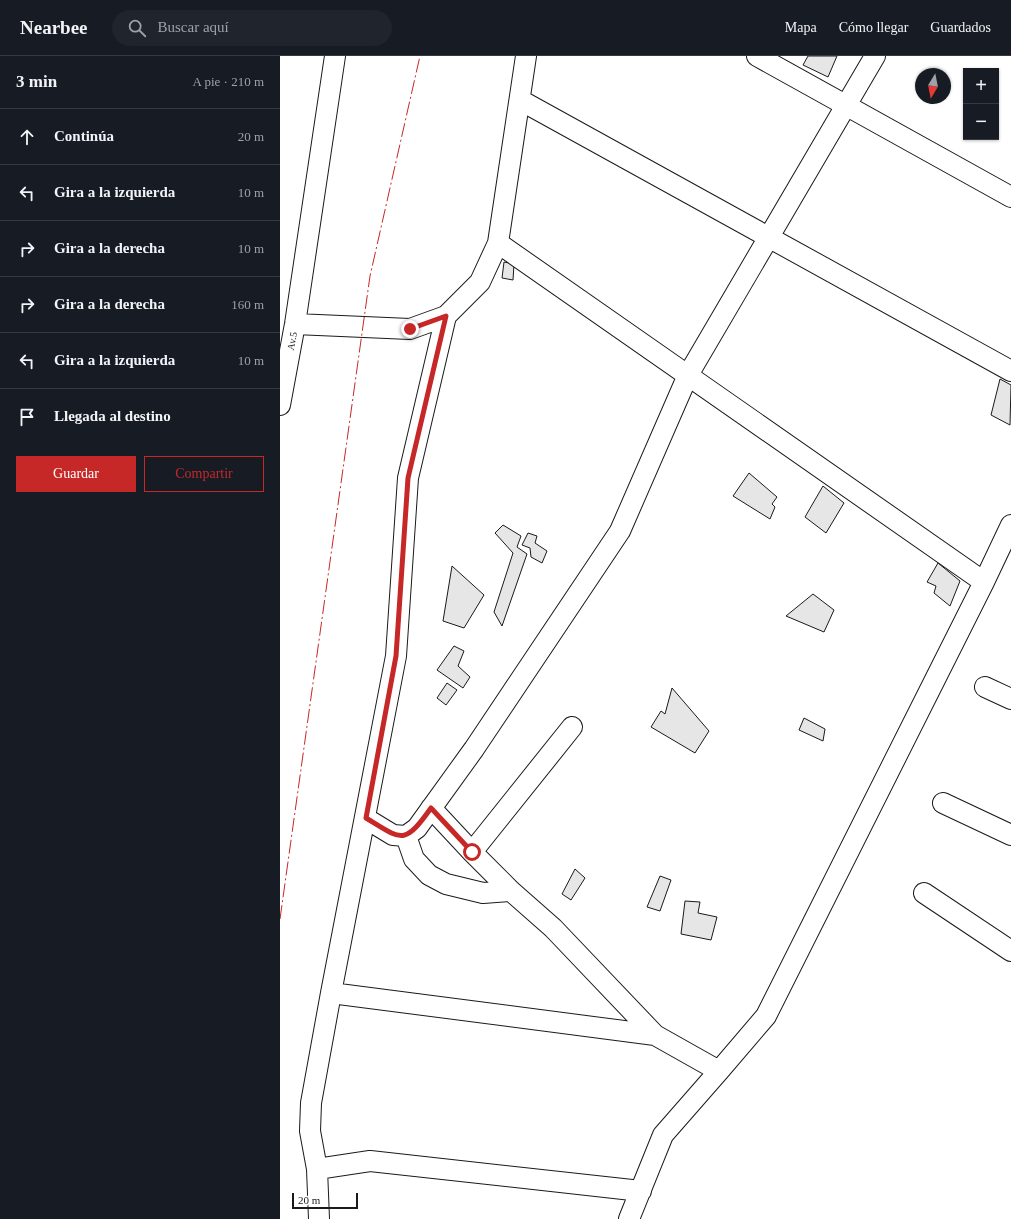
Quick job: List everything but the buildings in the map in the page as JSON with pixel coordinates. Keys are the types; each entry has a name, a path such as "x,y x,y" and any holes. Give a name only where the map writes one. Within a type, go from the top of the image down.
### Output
{"street":[{"name":"Av.5","path":"280,405 295,324 335,56"},
{"path":"295,324 410,329 446,316 480,282 498,243 526,56"},
{"path":"757,56 1011,197"},
{"path":"366,818 393,835 406,836 417,828 474,749 620,531 688,375 875,56"},
{"path":"520,100 1011,371"},
{"path":"498,243 984,582"},
{"path":"319,1219 317,1169 310,1130 311,1103 396,656 408,478 446,316"},
{"path":"629,1219 663,1135 766,1016 984,582 1011,525"},
{"path":"985,687 1011,700"},
{"path":"472,852 572,728"},
{"path":"942,803 1011,835"},
{"path":"431,808 511,891 553,928 655,1035 719,1072"},
{"path":"406,836 414,859 429,875 446,884 483,893 511,891"},
{"path":"924,893 1011,951"},
{"path":"331,993 655,1035"},
{"path":"317,1169 370,1160 641,1191"}],"power":[{"path":"280,919 370,276 420,56"}],"route":[{"path":"410,329 446,316 408,478 396,656 366,818 393,835 406,836 417,828 431,808 472,852"}]}
